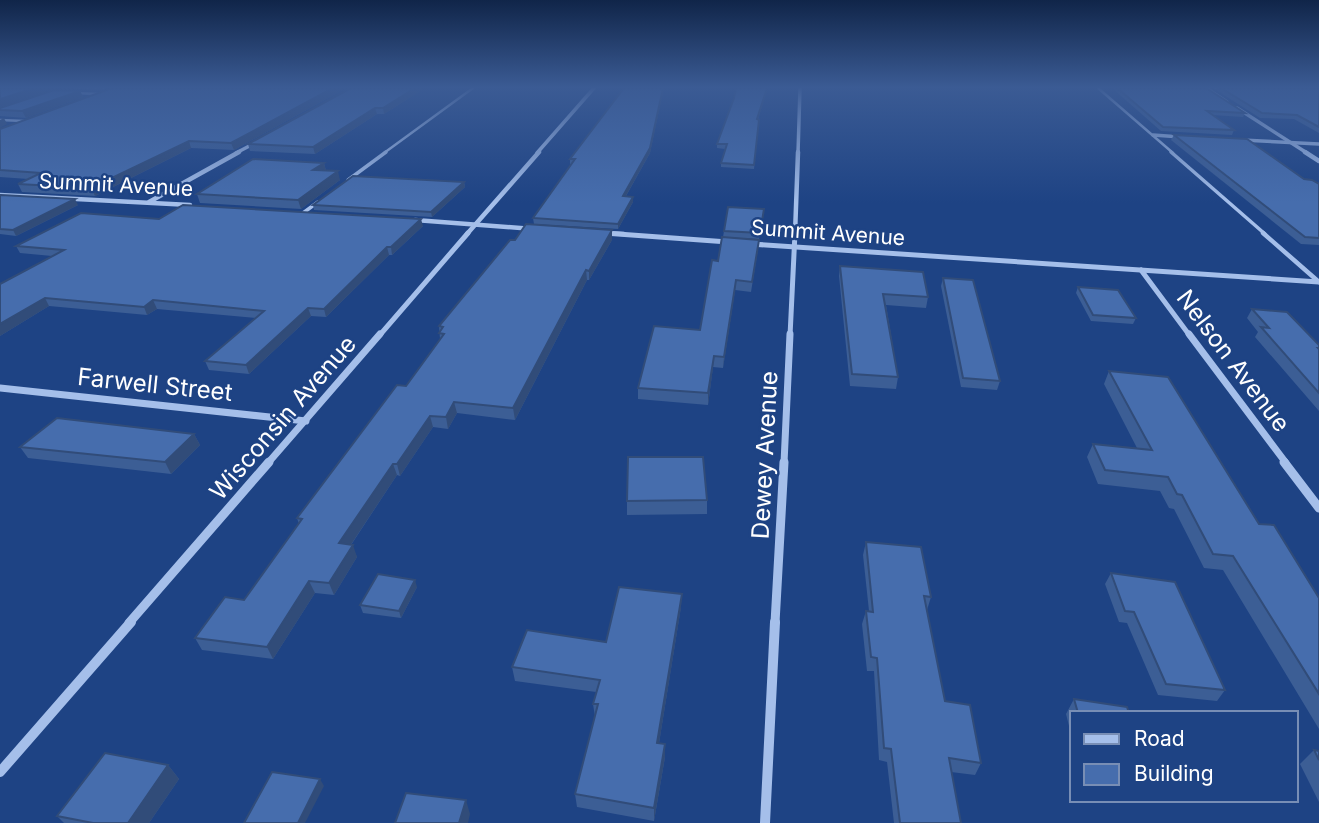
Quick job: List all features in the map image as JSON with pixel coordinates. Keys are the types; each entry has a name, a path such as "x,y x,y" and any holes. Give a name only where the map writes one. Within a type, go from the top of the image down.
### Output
{"street":[{"name":"Wisconsin Avenue","path":"0,772 561,126"},
{"name":"Dewey Avenue","path":"765,823 799,126"},
{"path":"1265,126 1319,161"},
{"path":"1153,135 1194,137"},
{"path":"1235,139 1319,144"},
{"path":"149,202 258,142"},
{"name":"Summit Avenue","path":"0,195 200,206"},
{"path":"290,212 317,214"},
{"path":"410,220 546,229"},
{"name":"Summit Avenue","path":"601,233 1319,282"},
{"name":"Nelson Avenue","path":"1141,270 1319,509"},
{"name":"Farwell Street","path":"0,388 306,421"}],"lane":[{"path":"346,181 421,126"},
{"path":"1143,126 1319,282"},
{"path":"303,213 324,197"}],"building":[{"path":"7,126 262,126 231,143 189,141 91,188 18,184 41,173 0,170 0,129"},
{"path":"280,126 346,126 313,147 248,144"},
{"path":"595,126 655,126 650,148 623,196 633,197 618,224 533,218 575,159 570,159"},
{"path":"724,126 758,126 754,165 721,163 727,144 717,144"},
{"path":"1229,126 1234,130 1163,127"},
{"path":"1174,135 1247,139 1304,179 1319,184 1319,238 1305,237"},
{"path":"253,159 324,163 313,170 338,171 298,200 197,194"},
{"path":"353,176 464,182 431,212 313,205"},
{"path":"0,195 75,199 13,230 0,229"},
{"path":"183,205 421,219 391,247 387,247 324,309 308,308 246,365 205,361 264,311 153,300 144,307 45,298 0,324 0,284 64,250 16,246 81,213 159,219"},
{"path":"728,207 764,209 760,233 724,231"},
{"path":"526,224 612,230 589,271 586,270 513,408 454,402 446,417 430,416 397,464 393,464 339,543 353,545 329,583 309,581 267,647 195,638 225,597 244,600 302,519 297,518 397,385 406,386 444,334 439,333 443,327 439,326"},
{"path":"722,237 759,240 752,282 736,280 724,357 714,356 708,393 638,388 654,326 700,330 712,260 718,261"},
{"path":"840,266 923,272 928,297 883,294 898,377 852,374"},
{"path":"943,278 973,280 1000,381 963,378"},
{"path":"1078,287 1118,290 1136,318 1093,315"},
{"path":"1252,309 1287,312 1319,345 1319,393 1261,327 1269,328"},
{"path":"1109,371 1168,377 1259,524 1274,525 1319,598 1319,694 1233,556 1213,554 1182,495 1177,494 1168,477 1105,470 1093,444 1152,450"},
{"path":"57,418 194,434 165,462 20,447"},
{"path":"628,457 703,457 707,500 627,501"},
{"path":"866,542 921,547 931,597 924,596 945,701 970,705 981,763 949,758 961,823 900,823 891,749 884,748 877,658 871,657 866,611 873,612"},
{"path":"1111,573 1175,582 1225,690 1166,684 1134,612 1125,611"},
{"path":"378,574 415,580 399,611 360,605"},
{"path":"619,587 682,594 657,743 665,744 654,808 575,794 598,704 593,704 600,680 512,667 527,630 606,642"},
{"path":"1074,699 1127,707 1128,711 1077,711"},
{"path":"105,753 168,765 128,823 93,823 57,816"},
{"path":"272,772 320,779 298,823 244,823"},
{"path":"406,793 466,800 459,823 395,823"}]}
